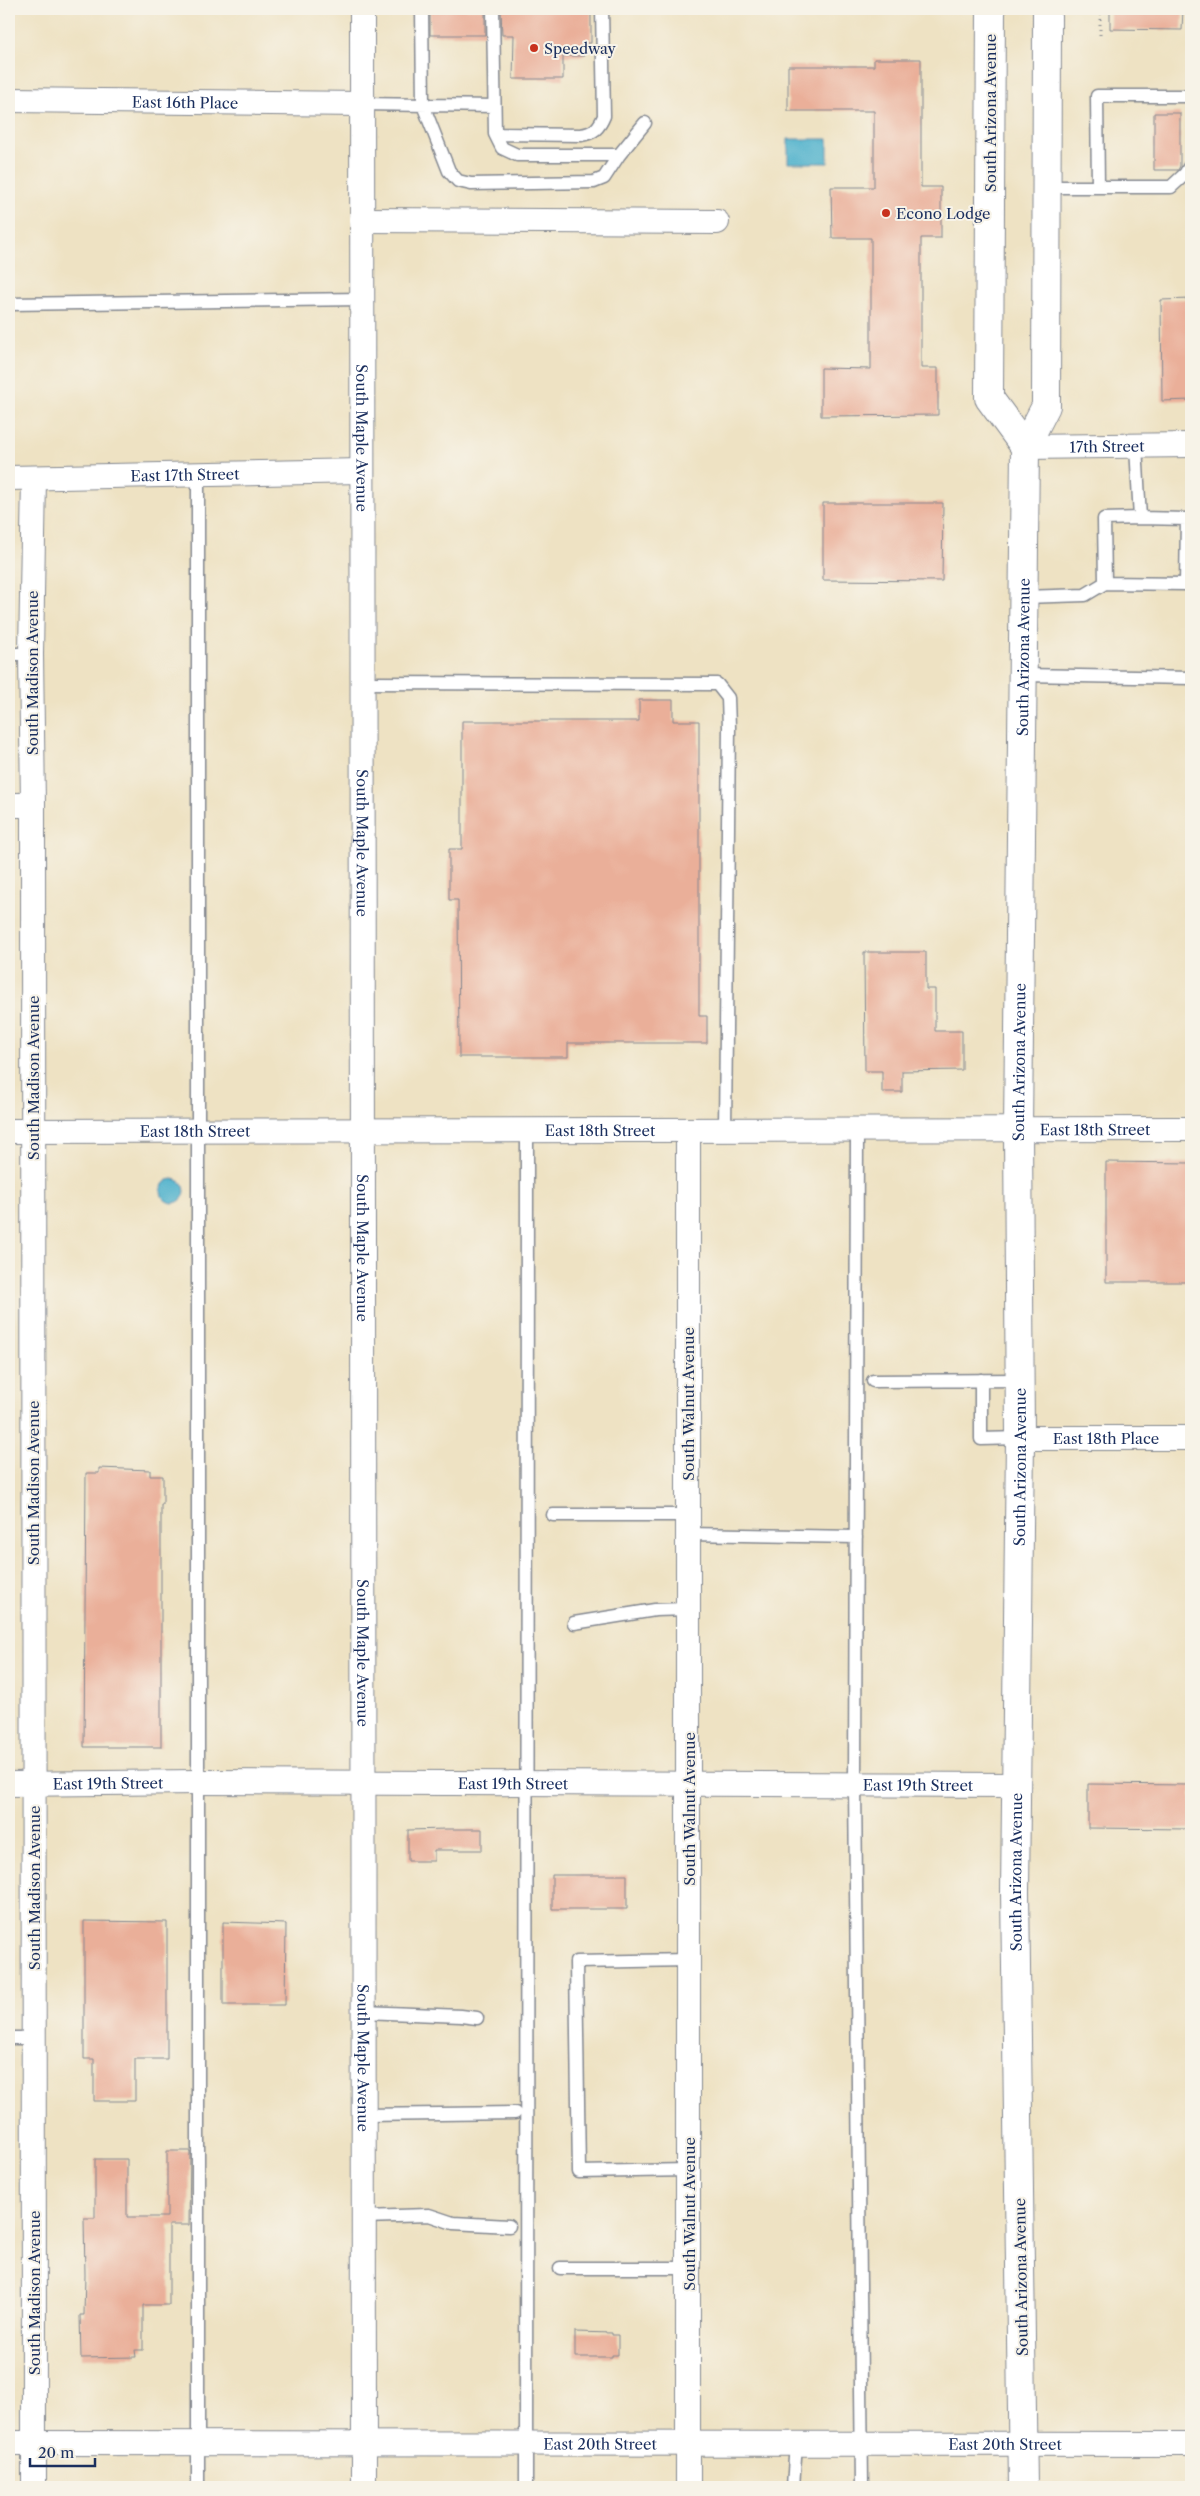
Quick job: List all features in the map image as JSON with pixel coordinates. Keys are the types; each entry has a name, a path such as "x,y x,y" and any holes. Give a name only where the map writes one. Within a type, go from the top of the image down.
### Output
{"street":[{"name":"South Maple Avenue","path":"362,9 364,2487"},
{"name":"South Arizona Avenue","path":"990,9 989,398 1025,447"},
{"name":"South Arizona Avenue","path":"1023,2487 1024,2445 1015,1892 1020,1438 1018,1130 1025,447 1046,406 1047,9"},
{"name":"East 16th Place","path":"9,100 362,104"},
{"path":"362,220 717,222"},
{"name":"17th Street","path":"1025,447 1191,446"},
{"name":"East 17th Street","path":"9,478 362,472"},
{"name":"South Madison Avenue","path":"34,478 20,654 33,806 34,2487"},
{"path":"9,806 33,806"},
{"name":"East 18th Street","path":"9,1130 1191,1129"},
{"name":"South Walnut Avenue","path":"688,1130 690,1784 688,2487"},
{"name":"East 18th Place","path":"1020,1438 1191,1438"},
{"name":"East 19th Street","path":"9,1784 198,1782 1016,1786"},
{"name":"East 20th Street","path":"9,2443 1191,2444"}],"lane":[{"path":"422,9 423,105 449,171 458,181 471,184 594,182 604,178 645,123"},
{"path":"493,9 495,134 502,148 517,156 620,155"},
{"path":"495,134 582,135 592,133 600,126 604,116 602,9"},
{"path":"1098,188 1097,96 1191,96"},
{"path":"362,104 494,106"},
{"path":"1047,187 1171,187 1185,174 1191,164"},
{"path":"9,304 362,298"},
{"path":"1136,446 1140,518"},
{"path":"198,475 198,2487"},
{"path":"1024,597 1086,595 1105,583 1189,586 1187,519 1104,519 1105,583"},
{"path":"1024,675 1191,678"},
{"path":"363,682 717,684 728,698 729,728 725,1130"},
{"path":"526,2487 527,1130"},
{"path":"858,1130 855,1786 862,2487"},
{"path":"981,1380 981,1439 1020,1438"},
{"path":"873,1381 1020,1380"},
{"path":"553,1516 856,1537"},
{"path":"574,1623 655,1610 688,1609"},
{"path":"688,2170 579,2172 576,1962 689,1960"},
{"path":"364,2012 478,2018"},
{"path":"9,2038 34,2038"},
{"path":"364,2115 515,2113"},
{"path":"364,2216 429,2215 453,2223 509,2226"},
{"path":"560,2268 688,2268"},
{"path":"794,2487 796,2443"}],"path":[{"path":"1100,9 1100,37"}],"water":[{"path":"788,139 828,139 828,163 788,163"},
{"path":"173,1179 181,1183 185,1191 181,1199 173,1203 165,1199 161,1191 165,1183"}],"building":[{"path":"430,9 485,9 485,35 430,35"},
{"path":"501,9 591,9 591,43 584,43 584,56 563,56 563,79 513,79 514,35 502,35"},
{"path":"1110,9 1183,9 1182,30 1110,29"},
{"name":"Econo Lodge","path":"874,59 921,59 921,187 941,187 941,238 921,238 921,368 938,368 938,415 821,416 821,368 871,369 871,238 832,238 831,187 874,187 874,111 788,111 788,66 874,66"},
{"path":"1154,113 1180,113 1180,166 1178,170 1154,170"},
{"path":"1191,299 1191,400 1162,401 1161,300"},
{"path":"823,503 943,503 942,581 823,580"},
{"path":"639,700 673,700 673,721 699,721 699,1016 707,1016 707,1043 568,1043 568,1057 459,1057 458,900 449,900 449,849 462,849 462,721 639,721"},
{"path":"864,952 926,952 926,989 935,989 935,1031 962,1031 962,1070 902,1071 902,1092 882,1092 882,1071 865,1071"},
{"path":"1106,1162 1191,1163 1191,1282 1106,1282"},
{"path":"99,1468 150,1470 150,1476 163,1476 163,1504 161,1504 161,1747 84,1747 86,1473 99,1473"},
{"path":"1088,1784 1191,1785 1191,1829 1088,1828"},
{"path":"482,1829 482,1850 434,1850 434,1861 408,1861 408,1830"},
{"path":"552,1875 627,1875 627,1909 552,1909"},
{"path":"84,1921 167,1922 167,2059 135,2059 135,2101 94,2101 94,2059 84,2059"},
{"path":"223,1922 286,1924 285,2005 223,2005"},
{"path":"167,2151 190,2151 189,2225 169,2225 169,2305 143,2305 143,2350 135,2350 136,2357 81,2358 80,2315 84,2315 85,2275 84,2218 95,2218 95,2159 127,2159 127,2217 167,2217"},
{"path":"575,2332 612,2333 612,2335 618,2335 618,2355 612,2355 612,2357 575,2357"}],"place":[{"name":"Speedway","path":"534,48"},
{"name":"Econo Lodge","path":"886,213"}]}
